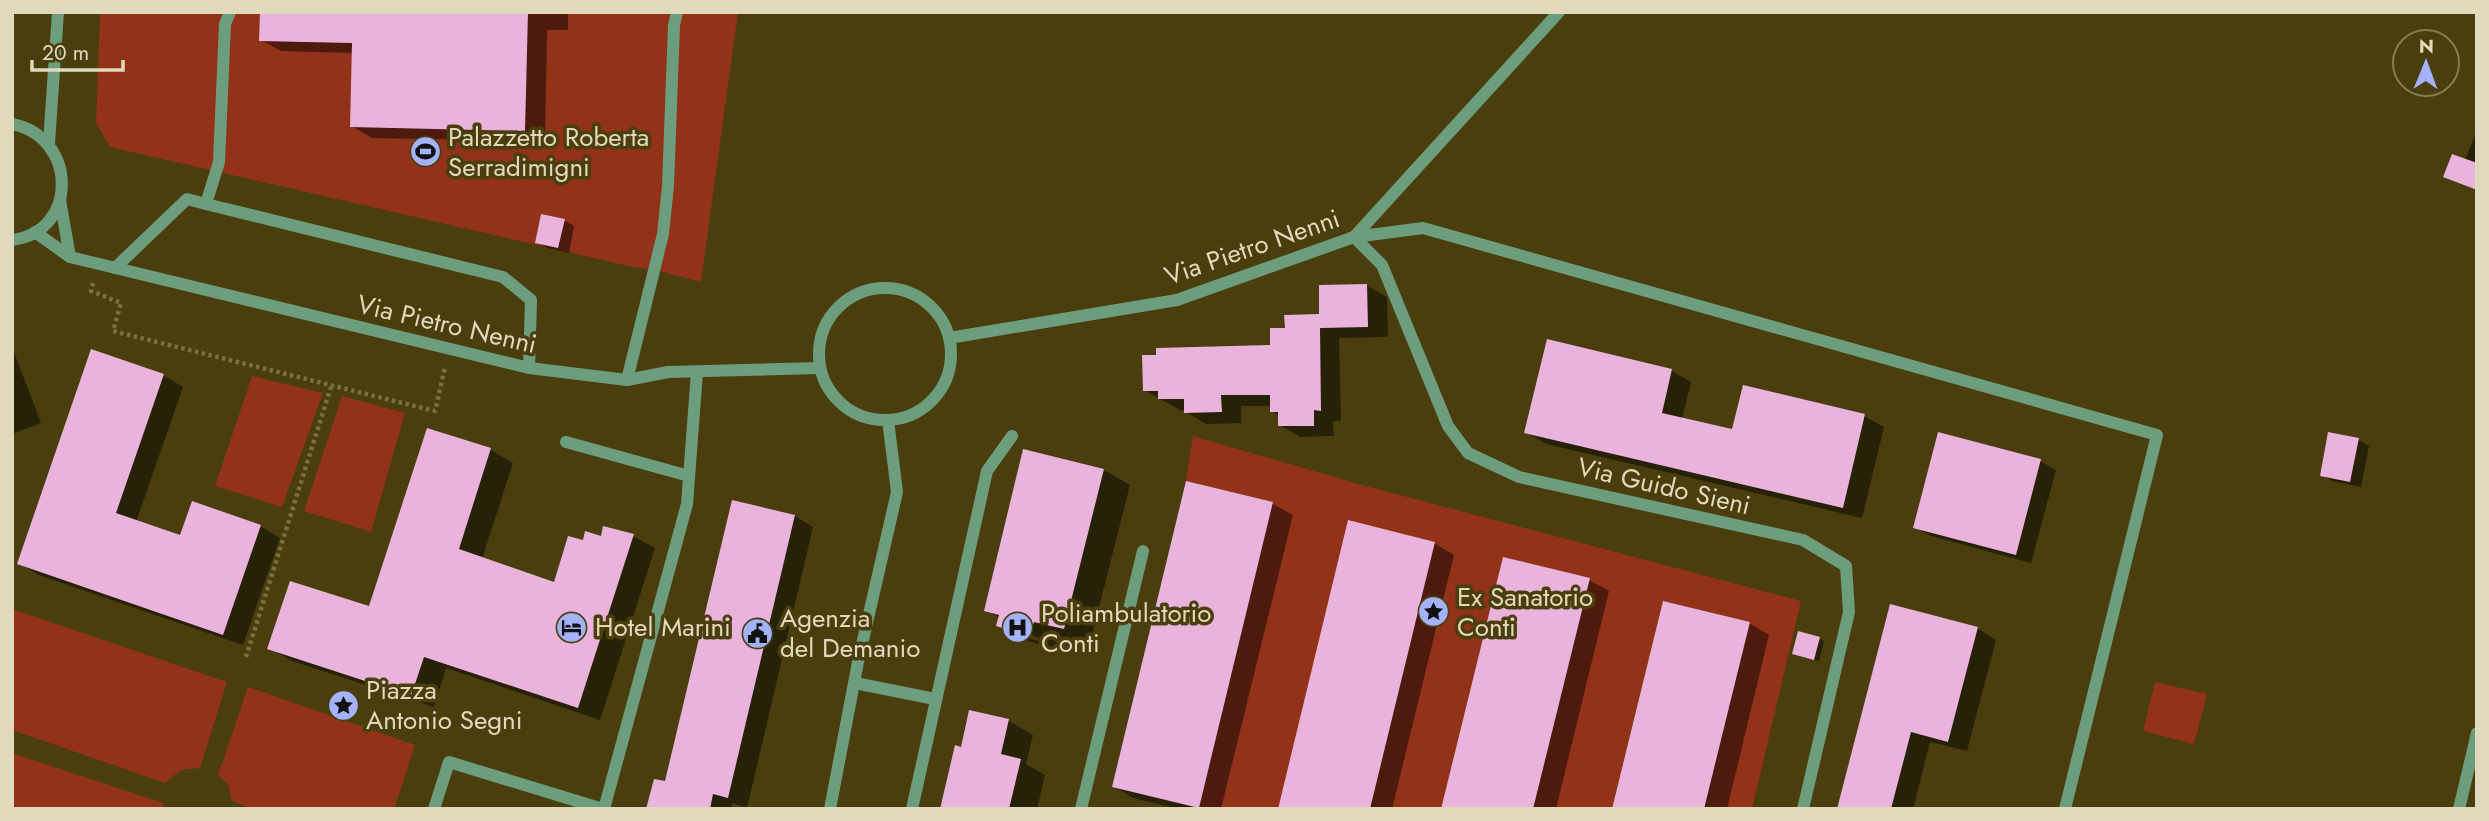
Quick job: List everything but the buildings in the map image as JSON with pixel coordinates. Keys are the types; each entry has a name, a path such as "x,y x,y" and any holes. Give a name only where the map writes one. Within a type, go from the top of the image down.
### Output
{"street":[{"path":"49,143 58,12"},
{"path":"206,204 219,162 225,24 230,12"},
{"path":"627,380 663,234 668,187 674,24 677,12"},
{"name":"Via Pietro Nenni","path":"949,338 1177,300 1354,237 1559,12"},
{"path":"12,124 33,131 49,143 59,160 63,180 60,201 70,257"},
{"path":"115,268 187,199 503,277 531,299 529,368"},
{"path":"14,241 35,232 50,218 60,201"},
{"path":"1354,237 1423,228 2157,435 2066,809"},
{"name":"Via Pietro Nenni","path":"35,232 70,257 529,368 627,380 668,372 820,368"},
{"name":"Via Guido Sieni","path":"1354,237 1382,265 1448,426 1468,453 1519,477 1803,540 1846,566 1849,612 1802,809"},
{"path":"887,288 908,292 927,303 941,319 949,338 951,358 947,376 938,393 924,407 907,416 888,420 870,418 852,411 837,400 826,385 820,368 818,348 823,329 833,312 848,299 866,290 887,288"},
{"path":"434,809 449,762 603,809 687,504 697,372"},
{"path":"830,809 897,492 888,420"},
{"path":"912,809 987,471 1012,436"},
{"path":"566,442 689,476"},
{"path":"1081,809 1143,551"},
{"path":"855,683 935,699"},
{"path":"2459,809 2477,733"}],"path":[{"path":"95,263 92,291 121,303 113,331 331,387 435,411 449,349"},
{"path":"246,657 331,387"}],"shaded area":[{"name":"Palazzetto Roberta Serradimigni","path":"100,12 738,12 701,282 110,147 96,123"},
{"path":"252,376 323,393 282,507 215,486"},
{"path":"342,396 405,413 371,532 304,511"},
{"path":"1193,436 1362,485 1801,601 1752,809 1704,809 1750,622 1663,601 1612,809 1533,809 1590,579 1503,557 1441,809 1370,809 1435,542 1349,521 1278,809 1199,808 1273,502 1186,481"},
{"path":"12,609 227,682 200,768 181,770 165,783 12,730"},
{"path":"2155,682 2207,694 2194,744 2143,731"},
{"path":"248,687 415,745 394,809 253,809 232,801 228,784 218,775"},
{"path":"12,753 163,803 163,809 12,809"}],"place":[{"name":"Palazzetto Roberta Serradimigni","path":"425,152"},
{"name":"Ex Sanatorio Conti","path":"1434,612"},
{"name":"Hotel Marini","path":"572,627"},
{"name":"Poliambulatorio Conti","path":"1018,628"},
{"name":"Agenzia del Demanio","path":"757,633"},
{"name":"Piazza Antonio Segni","path":"343,705"}]}
